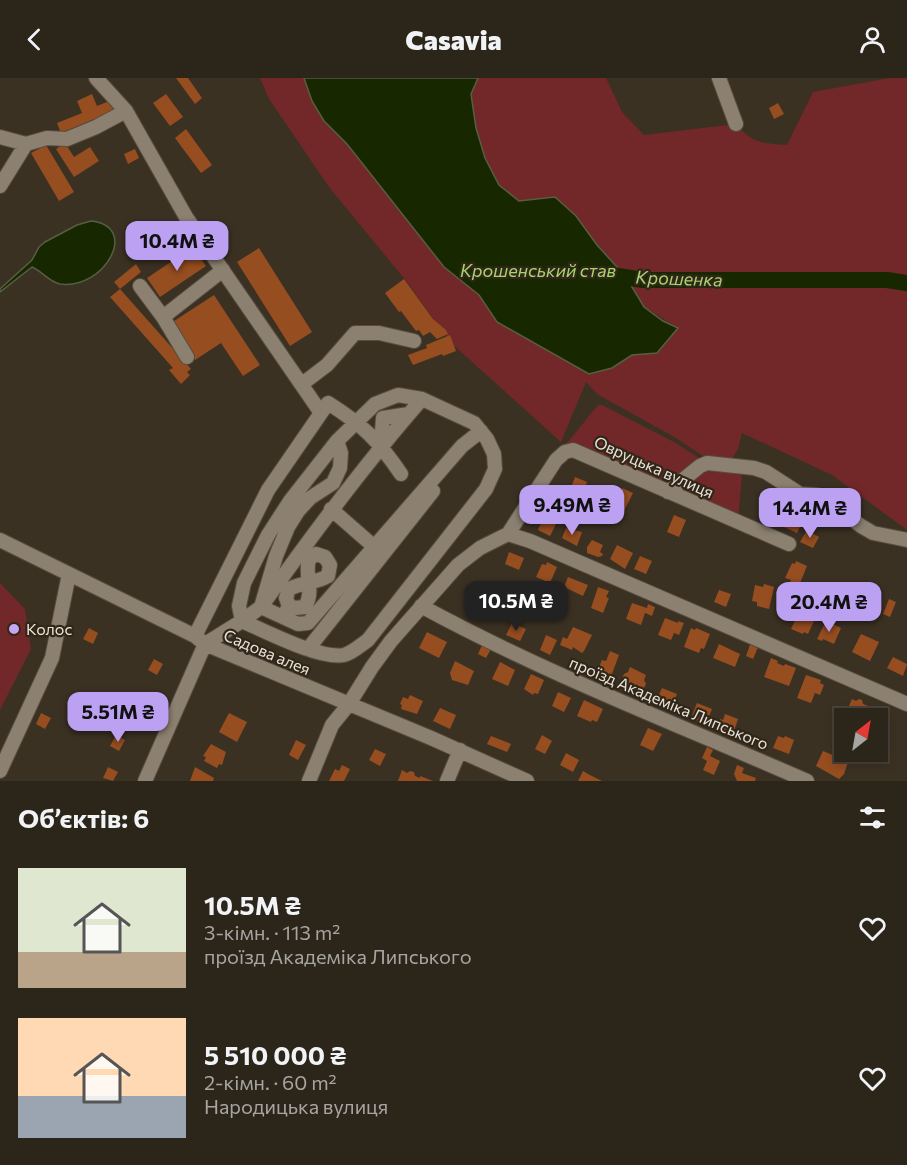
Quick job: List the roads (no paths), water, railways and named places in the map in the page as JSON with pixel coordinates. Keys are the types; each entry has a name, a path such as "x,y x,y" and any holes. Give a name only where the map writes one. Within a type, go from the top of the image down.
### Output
{"street":[{"path":"96,78 126,111 186,217 321,413"},
{"path":"722,79 736,124"},
{"path":"0,137 26,144 47,138 67,139 126,111"},
{"path":"0,186 26,144"},
{"path":"163,318 224,270"},
{"path":"140,286 187,357"},
{"path":"302,384 327,365 355,333 379,333 414,341"},
{"path":"398,395 422,399 464,417 482,431 494,454 495,469 486,489 368,640 345,655 331,656 308,649 242,621 239,606 244,583 268,535 290,501 337,441 375,404 398,395"},
{"path":"200,640 242,621 261,607 331,509 381,445 422,399"},
{"path":"145,781 200,640 268,490 328,403 356,421 381,445 402,474"},
{"path":"381,445 379,415 409,414"},
{"path":"261,607 286,611 298,624 308,623 379,550 482,431"},
{"path":"261,607 276,556 288,527 310,498 333,483 340,468 341,453 337,441"},
{"name":"Овруцька вулиця","path":"508,534 556,460 569,450 578,451 789,543"},
{"path":"668,492 700,466 707,464 754,468 766,472 801,494 817,495 873,533 907,540"},
{"path":"331,509 379,550"},
{"path":"309,781 332,725 349,704 384,650 468,556 508,534 530,541 766,641 907,704"},
{"name":"Садова алея","path":"0,540 200,640 460,750 527,781"},
{"path":"308,649 379,550"},
{"path":"0,771 52,658 69,574"},
{"path":"286,611 289,589 309,581"},
{"name":"проїзд Академіка Липського","path":"421,606 473,634 660,720 807,781"},
{"path":"447,781 460,750"}],"water":[{"name":"Крошенський став","path":"304,78 478,78 471,94 476,128 485,158 499,185 519,201 555,197 576,216 597,245 626,277 644,307 663,321 678,328 657,353 632,355 612,368 589,374 497,322 479,295 444,267 347,144 324,121 312,101"},
{"path":"91,221 106,225 113,234 115,245 111,257 103,268 91,277 76,283 60,284 32,267 0,292 0,289 32,260 39,247 45,242 77,225"}],"waterway":[{"name":"Крошенка","path":"606,274 643,280 887,280 907,283"}],"place":[{"name":"Колос","path":"14,629"}]}
